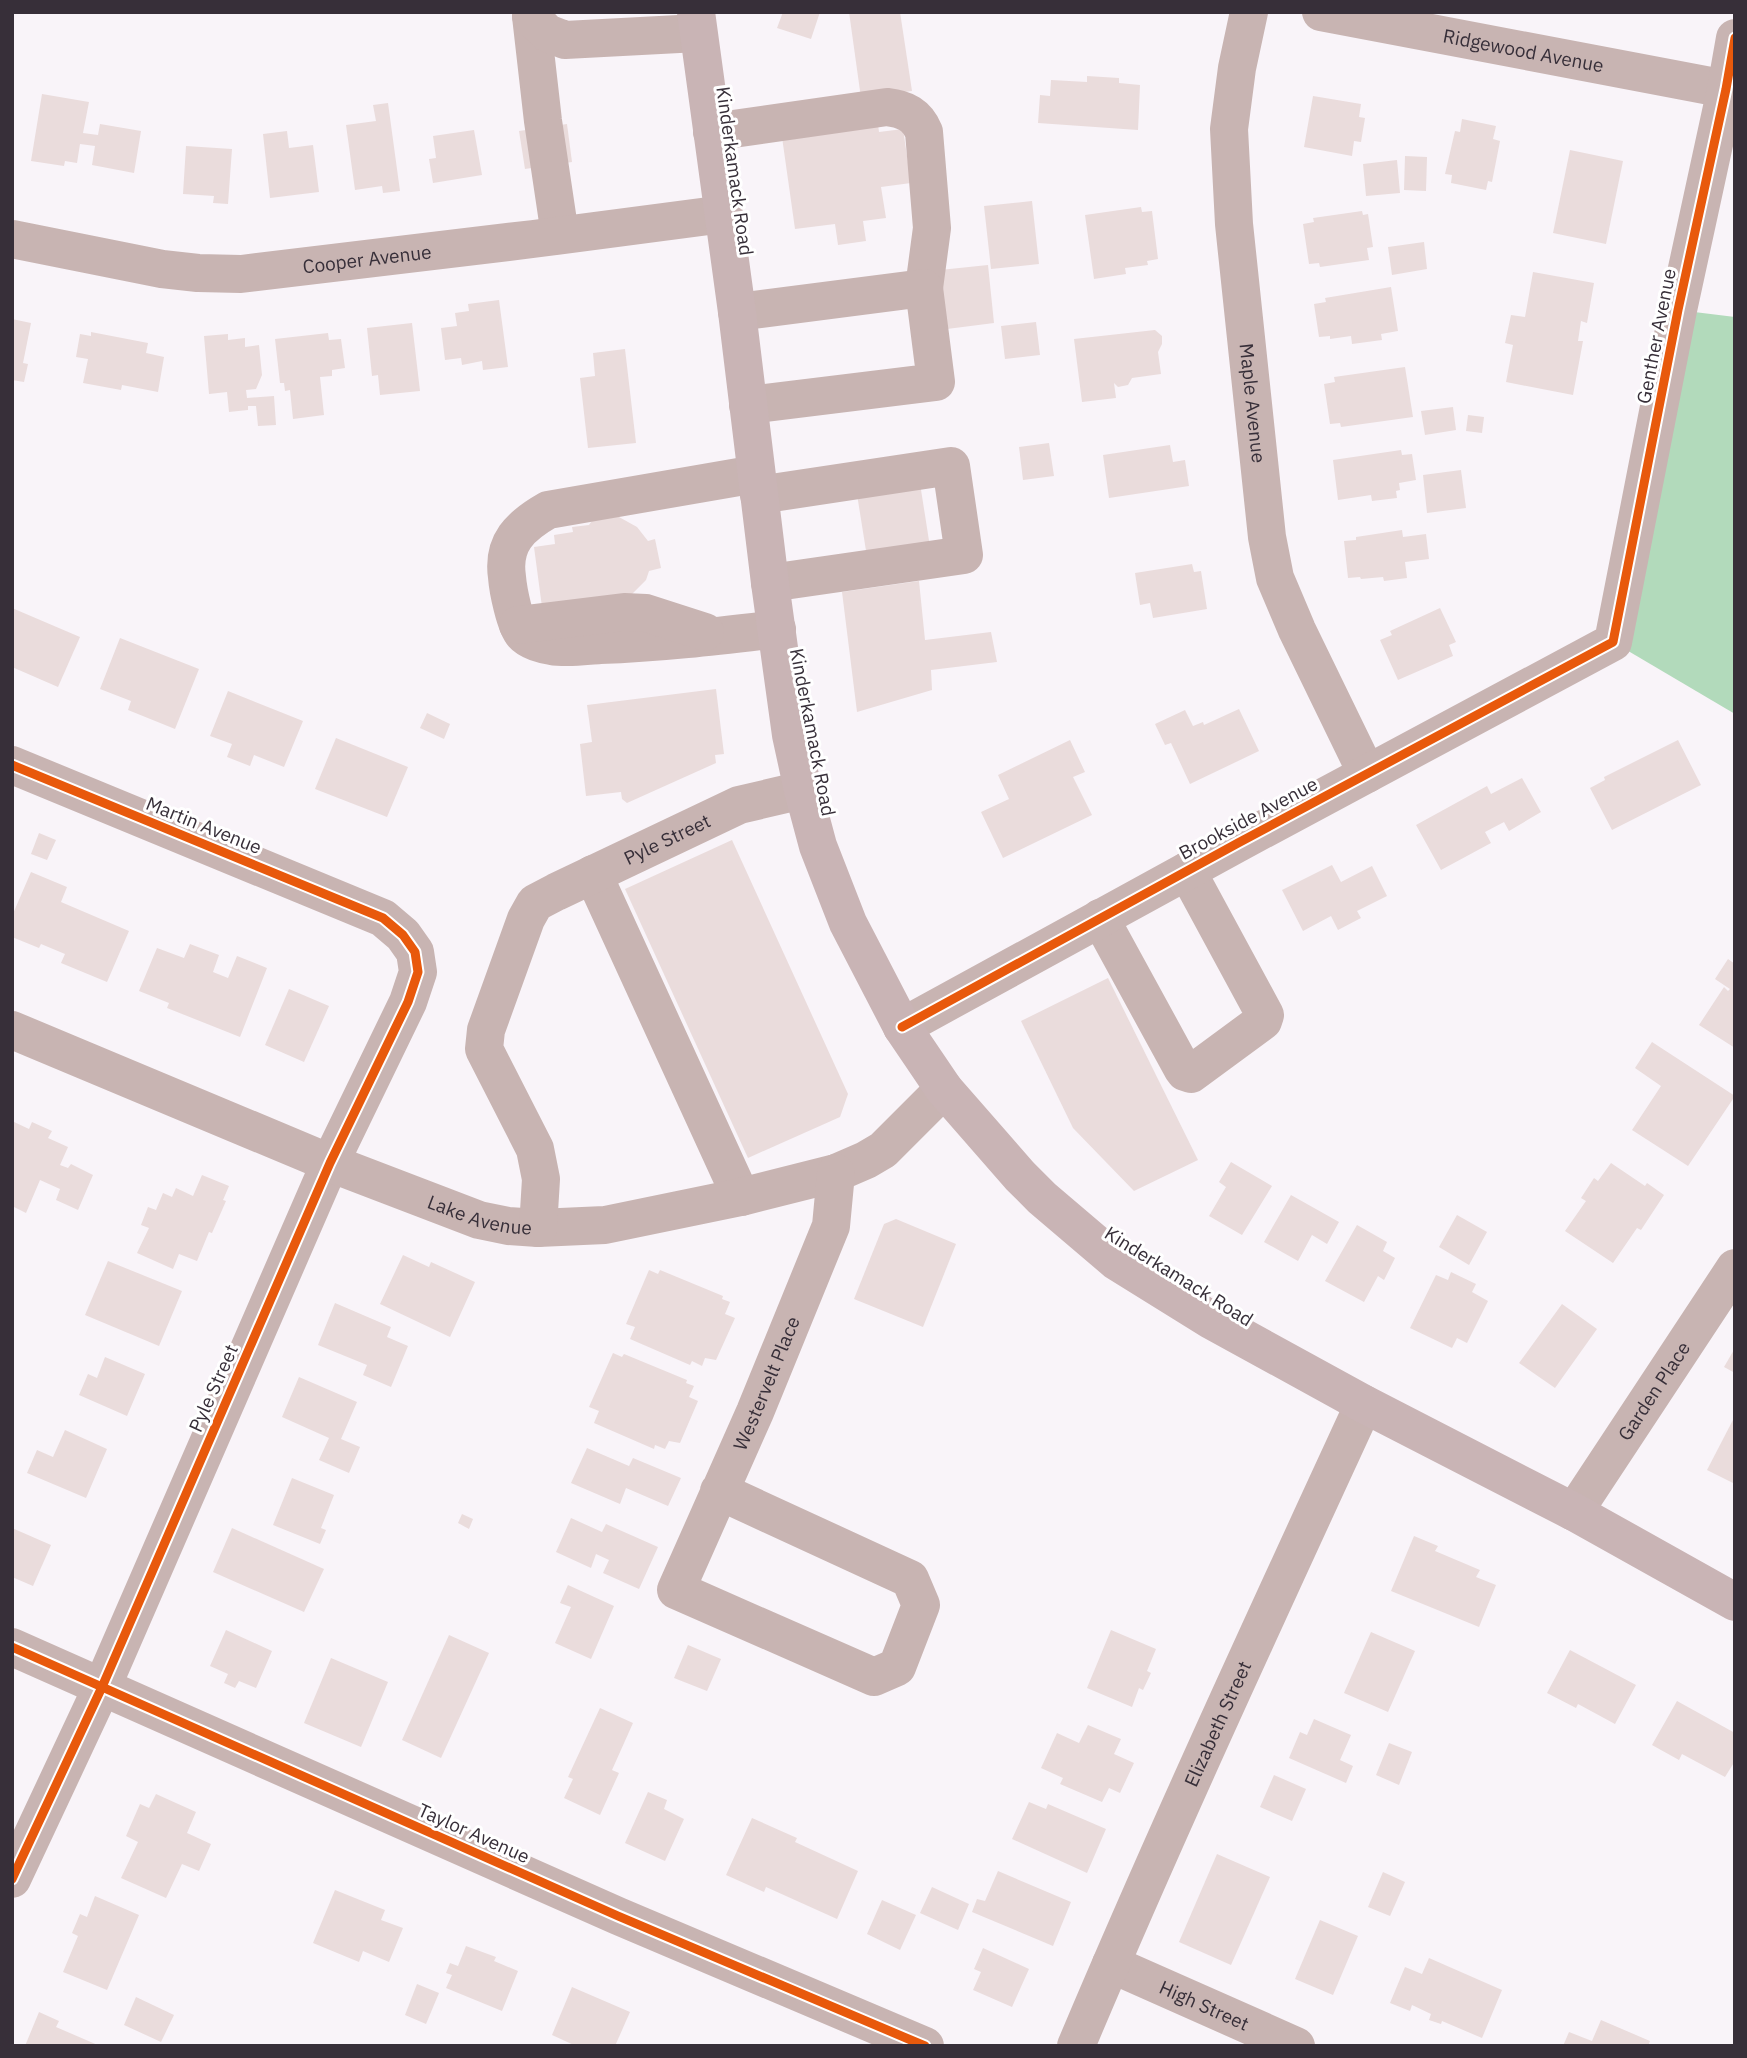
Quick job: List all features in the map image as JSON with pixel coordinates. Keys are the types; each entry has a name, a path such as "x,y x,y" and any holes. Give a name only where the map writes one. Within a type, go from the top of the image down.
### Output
{"main road":[{"name":"Kinderkamack Road","path":"697,23 791,735 818,846 848,923 902,1027 944,1089 1020,1176 1116,1261 1211,1320 1364,1404 1574,1512 1735,1602"}],"street":[{"path":"526,14 556,19 612,12"},
{"name":"Maple Avenue","path":"1249,12 1237,68 1229,129 1230,179 1268,537 1275,578 1297,630 1367,774"},
{"name":"Ridgewood Avenue","path":"1321,12 1726,89"},
{"path":"526,14 547,33 565,40 697,23"},
{"path":"526,14 560,235"},
{"name":"Genther Avenue","path":"1613,642 1735,38"},
{"path":"712,132 887,107 902,109 912,115 920,122 925,132 932,228 924,288 936,382 748,405"},
{"name":"Cooper Avenue","path":"12,239 162,268 198,273 241,274 724,214"},
{"path":"737,312 924,288"},
{"path":"769,583 964,555 951,466 757,485 548,510 519,531 509,546 506,559 508,586 518,625 523,634 536,642 554,647 658,643 776,629"},
{"name":"Brookside Avenue","path":"902,1027 1613,642"},
{"name":"Martin Avenue","path":"12,765 383,918"},
{"name":"Pyle Street","path":"538,1228 541,1179 535,1149 484,1049 486,1030 526,919 536,903 739,805 803,790"},
{"path":"1100,918 1182,1068 1188,1073 1195,1072 1263,1021 1265,1015 1187,871"},
{"path":"593,874 741,1197"},
{"name":"Pyle Street","path":"12,1879 102,1688 330,1163 408,1002 418,972 415,952 403,935 383,918"},
{"name":"Lake Avenue","path":"12,1030 330,1163 479,1220 538,1228 605,1225 741,1197 836,1173 883,1150 944,1089"},
{"name":"Westervelt Place","path":"719,1491 910,1579 921,1605 897,1667 874,1677 676,1590 719,1491 755,1412 831,1227 836,1173"},
{"name":"Garden Place","path":"1574,1512 1735,1268"},
{"name":"Elizabeth Street","path":"1076,2046 1364,1404"},
{"name":"Taylor Avenue","path":"12,1647 606,1910 925,2046"},
{"name":"High Street","path":"1111,1964 1296,2046"}],"green space":[{"path":"1678,310 1735,317 1735,714 1613,642"}],"building":[{"path":"783,12 820,12 811,39 777,28"},
{"path":"849,12 900,12 912,91 861,98"},
{"path":"1087,76 1119,78 1119,83 1140,85 1138,130 1038,123 1040,95 1050,96 1051,80 1087,82"},
{"path":"42,94 89,102 83,133 98,135 100,124 141,131 134,173 92,165 95,146 80,144 77,163 65,161 64,166 31,161"},
{"path":"1313,96 1361,104 1359,117 1365,118 1361,142 1354,141 1352,156 1304,147"},
{"path":"388,103 400,191 383,193 382,186 355,190 346,125 376,121 373,105"},
{"path":"877,117 879,132 903,129 911,183 881,187 886,218 863,221 866,241 838,245 835,224 795,229 781,130"},
{"path":"1462,119 1496,126 1493,139 1500,141 1492,182 1488,181 1486,190 1451,183 1452,175 1445,174 1455,131 1460,132"},
{"path":"567,124 572,162 525,169 519,131"},
{"path":"474,130 482,175 433,183 429,159 436,158 433,136"},
{"path":"287,131 289,148 313,145 319,192 270,198 263,134"},
{"path":"186,146 232,149 228,204 213,203 214,196 183,194"},
{"path":"1570,150 1623,161 1606,244 1553,233"},
{"path":"1405,156 1427,157 1426,191 1404,190"},
{"path":"1397,160 1400,193 1366,196 1363,164"},
{"path":"1032,201 1039,264 991,269 984,206"},
{"path":"1141,207 1142,212 1152,211 1158,259 1147,261 1148,265 1125,268 1126,274 1094,279 1085,215"},
{"path":"1362,211 1363,215 1368,214 1373,247 1367,248 1369,260 1320,267 1319,263 1309,264 1303,224 1314,222 1313,218"},
{"path":"1424,242 1427,269 1392,275 1388,247"},
{"path":"988,265 994,323 947,329 940,270"},
{"path":"1533,272 1594,283 1587,323 1581,321 1578,341 1583,341 1573,395 1506,382 1513,345 1505,343 1511,315 1525,317"},
{"path":"1391,287 1398,331 1381,334 1382,340 1352,344 1351,336 1330,339 1330,336 1319,337 1314,304 1326,302 1325,298"},
{"path":"499,300 508,367 483,370 482,361 462,365 461,358 445,360 441,328 457,326 455,313 469,311 468,304"},
{"path":"12,319 31,323 23,363 28,364 24,382 12,380"},
{"path":"1036,322 1040,355 1005,359 1001,326"},
{"path":"412,323 420,391 380,395 378,375 372,376 367,328"},
{"path":"1155,330 1162,336 1158,352 1161,374 1132,378 1128,385 1118,387 1114,383 1116,398 1082,402 1074,339"},
{"path":"91,332 148,343 146,353 164,357 158,392 122,385 121,390 83,383 88,359 76,357 80,334 91,336"},
{"path":"328,333 329,340 341,339 345,368 332,370 332,376 320,377 324,415 293,419 290,390 285,391 284,383 280,383 275,339"},
{"path":"228,334 228,340 245,338 245,347 259,345 262,375 256,389 246,390 247,398 274,396 276,425 258,426 256,406 248,406 248,410 229,412 227,392 209,394 204,336"},
{"path":"625,349 636,443 588,448 580,378 595,376 593,353"},
{"path":"1405,367 1413,417 1341,427 1340,423 1330,424 1324,384 1335,382 1334,377"},
{"path":"1453,407 1456,430 1425,435 1421,411"},
{"path":"1468,415 1484,417 1482,433 1466,431"},
{"path":"1049,443 1054,476 1023,480 1019,447"},
{"path":"1170,445 1173,462 1185,460 1189,486 1109,498 1103,455"},
{"path":"1401,450 1402,455 1412,454 1416,480 1399,483 1397,498 1372,501 1371,495 1338,500 1333,460"},
{"path":"1461,470 1466,508 1427,513 1423,475"},
{"path":"919,477 930,547 867,557 856,488"},
{"path":"619,517 637,527 648,541 655,539 661,568 649,571 646,580 631,595 542,607 534,547 555,544 554,535 573,532 572,527 589,525 594,518"},
{"path":"1402,530 1403,537 1426,534 1429,559 1405,562 1407,578 1384,581 1383,577 1348,578 1344,541"},
{"path":"1192,564 1194,572 1201,571 1207,609 1153,618 1150,603 1140,605 1135,573"},
{"path":"919,581 925,640 991,632 997,662 931,670 932,690 857,712 842,592"},
{"path":"12,608 80,637 58,687 12,667"},
{"path":"1440,608 1456,642 1449,645 1453,656 1398,680 1380,640 1392,635 1390,631"},
{"path":"120,638 199,669 175,729 128,710 131,701 100,689"},
{"path":"716,689 724,754 715,755 716,763 627,803 622,799 621,792 586,796 580,744 592,742 587,705"},
{"path":"228,691 303,721 284,767 254,755 250,766 227,757 232,744 210,736"},
{"path":"1239,709 1259,751 1190,784 1171,743 1165,745 1155,724 1185,710 1193,726 1203,722 1204,725"},
{"path":"427,713 450,724 444,739 420,728"},
{"path":"336,738 408,767 387,817 315,789"},
{"path":"1070,740 1085,772 1073,777 1092,815 1003,858 981,812 1009,799 998,775"},
{"path":"1678,740 1701,785 1612,830 1590,788 1605,780 1604,777"},
{"path":"1522,778 1541,812 1509,831 1504,822 1485,832 1491,843 1441,870 1416,825 1487,786 1491,794"},
{"path":"39,833 56,840 47,860 31,854"},
{"path":"732,840 848,1094 840,1117 748,1158 625,889"},
{"path":"1332,865 1341,882 1372,866 1387,896 1357,911 1361,918 1338,930 1331,916 1303,931 1282,890"},
{"path":"31,872 67,887 61,902 129,931 107,982 61,963 65,954 41,944 39,948 12,937 12,916"},
{"path":"190,944 219,955 213,972 228,978 237,956 267,968 240,1037 167,1008 169,1003 139,991 157,948 184,958"},
{"path":"1728,959 1735,964 1735,1048 1699,1025 1724,987 1728,991 1730,989 1715,979"},
{"path":"1108,978 1198,1160 1134,1191 1073,1128 1021,1021"},
{"path":"289,989 329,1006 304,1062 265,1045"},
{"path":"1652,1042 1735,1096 1688,1166 1632,1130 1661,1086 1635,1068"},
{"path":"12,1121 29,1129 32,1122 52,1131 48,1138 68,1147 60,1165 68,1168 71,1164 93,1175 78,1210 56,1200 60,1189 40,1180 26,1213 12,1206"},
{"path":"1231,1162 1272,1186 1242,1235 1209,1216 1226,1187 1219,1182"},
{"path":"1611,1163 1645,1186 1647,1183 1664,1195 1641,1230 1637,1228 1613,1263 1565,1231 1586,1201 1581,1198 1594,1178 1598,1181"},
{"path":"202,1175 229,1186 223,1200 226,1201 197,1261 179,1254 173,1269 137,1253 149,1228 141,1225 148,1207 156,1210 163,1193 172,1197 176,1188 193,1196"},
{"path":"1291,1195 1339,1222 1327,1244 1312,1235 1298,1261 1264,1242"},
{"path":"1457,1215 1487,1232 1469,1265 1439,1247"},
{"path":"896,1219 956,1244 923,1327 854,1299 884,1224"},
{"path":"1357,1225 1387,1242 1383,1251 1395,1258 1384,1280 1378,1276 1364,1302 1325,1281"},
{"path":"403,1255 429,1267 431,1262 475,1282 450,1337 380,1304"},
{"path":"108,1261 182,1291 159,1346 85,1315"},
{"path":"649,1270 658,1274 660,1270 723,1296 722,1299 730,1302 725,1314 735,1318 716,1360 705,1358 702,1366 692,1361 690,1365 630,1339 635,1327 626,1324"},
{"path":"1451,1272 1476,1284 1472,1292 1488,1301 1467,1343 1457,1338 1452,1348 1410,1328 1436,1275 1448,1280"},
{"path":"335,1303 391,1327 387,1337 408,1346 391,1387 363,1375 367,1365 318,1345"},
{"path":"1562,1304 1597,1329 1555,1388 1519,1363"},
{"path":"1735,1348 1735,1373 1724,1367"},
{"path":"613,1353 622,1357 624,1354 687,1380 686,1383 694,1386 689,1397 698,1401 680,1443 669,1441 665,1449 655,1445 654,1449 594,1423 599,1411 589,1407"},
{"path":"105,1357 145,1374 127,1416 79,1395 88,1374 97,1378"},
{"path":"299,1377 357,1402 341,1439 360,1447 349,1473 319,1460 329,1438 282,1417"},
{"path":"1735,1416 1735,1484 1707,1470"},
{"path":"65,1430 107,1449 86,1498 27,1473 37,1450 53,1457"},
{"path":"587,1448 629,1466 633,1458 681,1478 668,1506 626,1488 620,1504 571,1483"},
{"path":"292,1478 334,1495 321,1528 326,1530 320,1544 273,1525"},
{"path":"462,1514 473,1519 469,1529 458,1523"},
{"path":"571,1518 602,1532 606,1524 658,1547 639,1589 603,1573 609,1560 596,1554 591,1568 556,1552"},
{"path":"12,1528 51,1545 33,1586 12,1577"},
{"path":"232,1528 324,1569 304,1612 213,1572"},
{"path":"1414,1536 1438,1546 1435,1551 1480,1570 1476,1577 1496,1585 1479,1627 1391,1591"},
{"path":"568,1585 614,1606 591,1659 555,1643 571,1607 560,1603"},
{"path":"226,1630 272,1651 256,1688 239,1681 235,1688 224,1683 228,1674 210,1666"},
{"path":"1111,1630 1156,1649 1147,1671 1151,1673 1143,1690 1139,1688 1132,1707 1087,1688"},
{"path":"1371,1632 1415,1651 1388,1712 1344,1693"},
{"path":"449,1635 489,1653 441,1758 402,1740"},
{"path":"688,1645 721,1659 707,1691 674,1678"},
{"path":"1570,1650 1636,1685 1615,1724 1578,1704 1576,1708 1547,1693"},
{"path":"331,1658 388,1682 361,1747 304,1723"},
{"path":"1677,1701 1735,1733 1735,1761 1725,1777 1682,1754 1679,1760 1652,1745"},
{"path":"600,1708 633,1723 612,1770 619,1773 600,1815 564,1798 573,1779 568,1777"},
{"path":"1314,1719 1351,1735 1340,1760 1353,1766 1346,1783 1289,1758 1300,1732 1307,1735"},
{"path":"1088,1725 1121,1739 1114,1754 1134,1763 1120,1793 1109,1788 1102,1802 1060,1784 1063,1778 1041,1768 1057,1733 1079,1743"},
{"path":"1389,1743 1412,1752 1399,1785 1376,1775"},
{"path":"1274,1775 1306,1789 1292,1821 1260,1807"},
{"path":"648,1792 667,1800 664,1809 684,1819 665,1861 625,1843"},
{"path":"156,1794 196,1812 187,1833 211,1844 199,1871 182,1864 166,1898 121,1878 138,1842 126,1836 140,1804 149,1808"},
{"path":"1029,1802 1046,1809 1048,1804 1106,1829 1087,1873 1012,1839"},
{"path":"752,1818 797,1838 795,1842 858,1871 837,1919 766,1887 764,1892 726,1875"},
{"path":"1217,1854 1270,1877 1231,1965 1179,1942"},
{"path":"998,1871 1071,1902 1053,1946 972,1912 977,1899 985,1901"},
{"path":"1383,1872 1405,1882 1390,1916 1368,1907"},
{"path":"932,1887 969,1904 958,1930 920,1913"},
{"path":"335,1890 385,1910 381,1920 403,1928 389,1962 363,1951 359,1962 313,1943"},
{"path":"95,1896 139,1915 107,1990 63,1972 78,1936 72,1933 80,1914 87,1917"},
{"path":"882,1900 916,1915 900,1950 867,1934"},
{"path":"1320,1920 1358,1936 1333,1995 1295,1979"},
{"path":"466,1946 496,1957 494,1961 518,1971 502,2011 446,1988 452,1975 446,1973 450,1963 458,1966"},
{"path":"983,1948 1029,1969 1012,2007 973,1990 981,1972 974,1969"},
{"path":"1429,1958 1502,1990 1482,2038 1442,2021 1441,2024 1429,2020 1431,2014 1412,2005 1410,2011 1390,2003 1405,1967 1422,1974"},
{"path":"417,1984 439,1993 426,2024 405,2015"},
{"path":"572,1987 630,2012 615,2046 576,2046 552,2035"},
{"path":"136,1997 174,2015 161,2042 124,2025"},
{"path":"39,2012 59,2021 56,2027 100,2046 25,2046"},
{"path":"1601,2020 1650,2041 1648,2046 1563,2046 1569,2032 1592,2041"}],"cycle path":[{"path":"902,1027 1613,642 1735,38"},
{"path":"12,765 383,918 403,935 415,952 418,972 408,1002 330,1163 102,1687 12,1879"},
{"path":"12,1647 618,1916 925,2046"}]}
